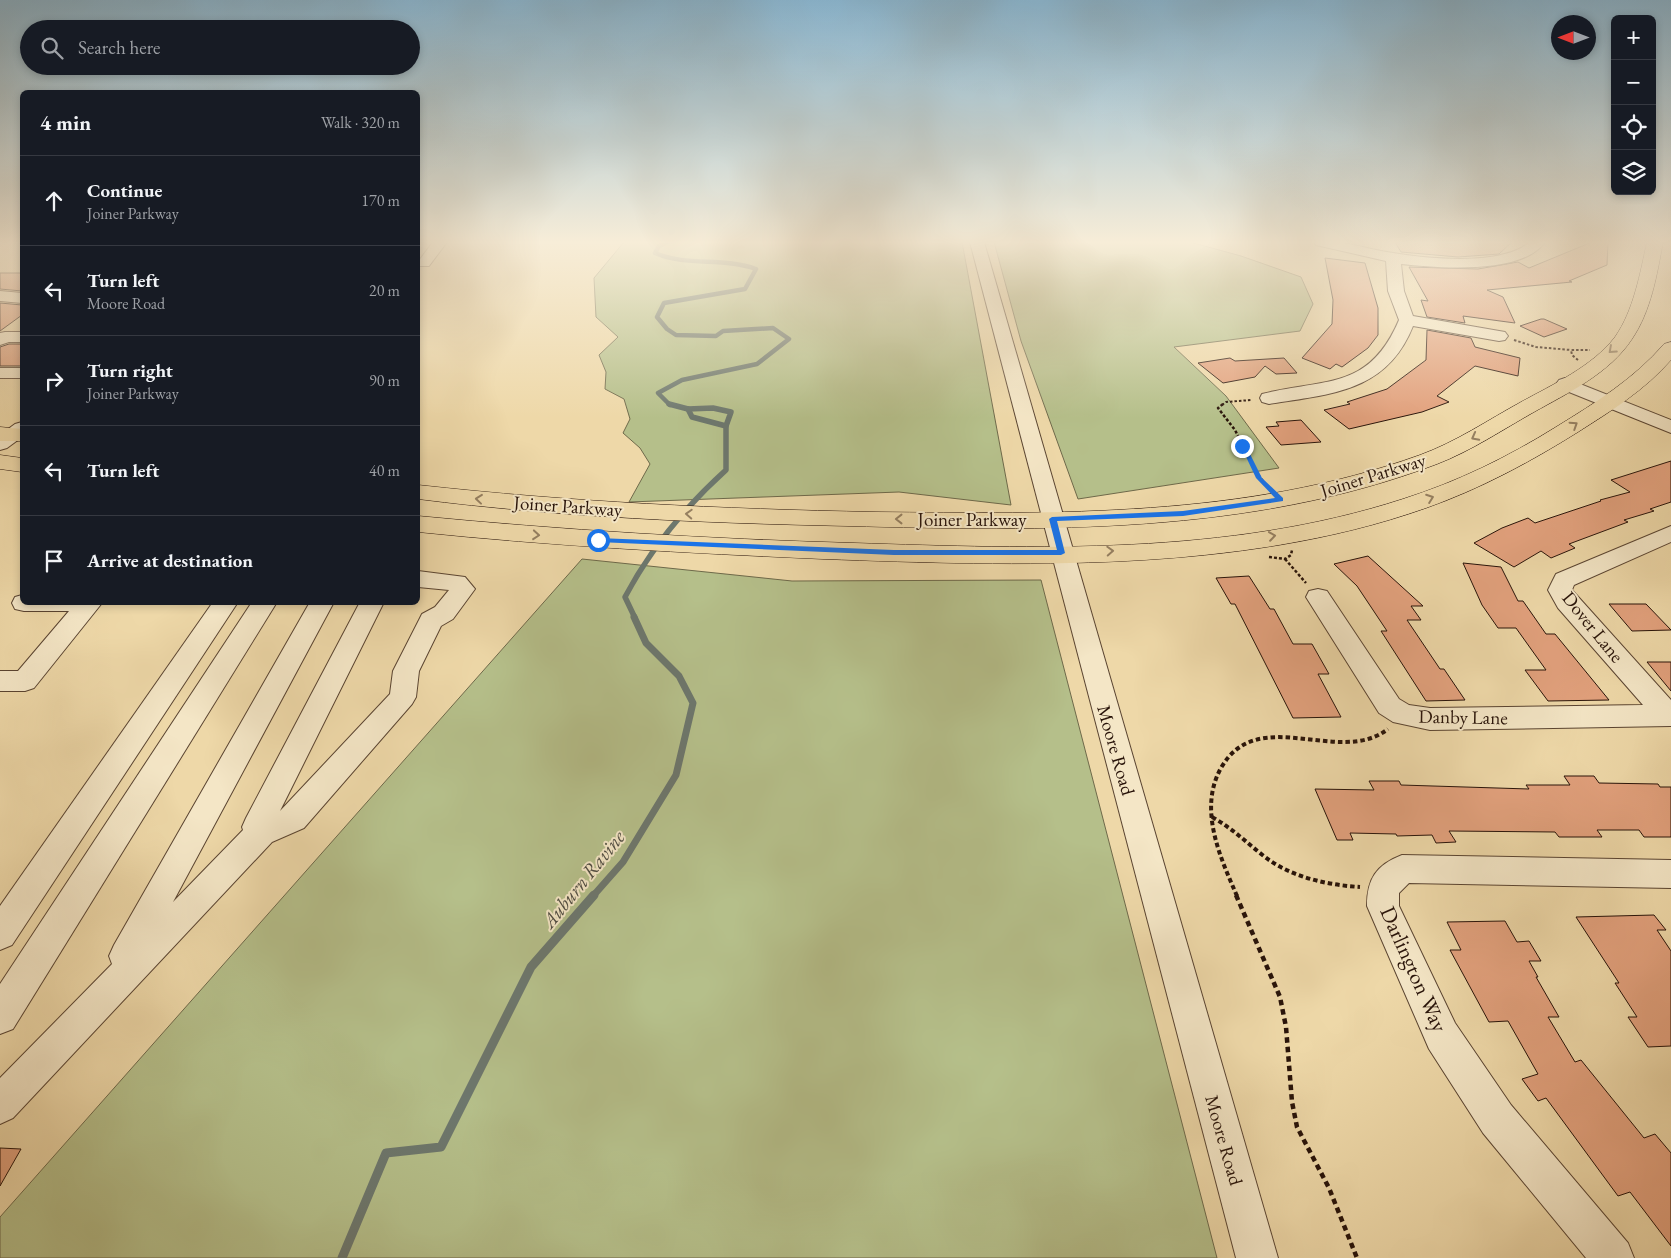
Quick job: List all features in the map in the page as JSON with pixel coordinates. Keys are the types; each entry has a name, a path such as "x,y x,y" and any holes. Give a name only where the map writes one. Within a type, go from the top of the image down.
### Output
{"main road":[{"name":"Joiner Parkway","path":"420,492 505,502 738,516 1052,519 1183,514 1281,500 1355,483 1432,458 1482,433 1584,372 1622,340 1639,301"},
{"name":"Joiner Parkway","path":"420,524 598,540 720,547 894,552 1061,553 1158,548 1247,539 1308,530 1391,511 1431,498 1501,468 1534,451 1610,402 1654,368 1671,348"},
{"path":"0,462 20,465"}],"street":[{"name":"Moore Road","path":"993,301 1257,1258"},
{"path":"1398,301 1407,320 1499,336"},
{"path":"1269,398 1324,388 1357,378 1384,362 1397,345 1407,320"},
{"path":"0,340 5,337 20,337"},
{"path":"0,373 20,372"},
{"path":"1565,384 1671,427"},
{"path":"10,433 20,413"},
{"name":"Dover Lane","path":"1669,715 1567,602 1560,590 1564,580 1671,533"},
{"path":"0,1105 261,833 293,819 403,698 406,672 431,620 444,613 463,589 457,583 420,579"},
{"name":"Danby Lane","path":"1318,597 1389,706 1403,715 1430,719 1669,715"},
{"path":"0,681 25,682 88,605"},
{"path":"0,934 224,605"},
{"path":"0,1016 263,605"},
{"path":"130,970 126,956 320,605"},
{"path":"261,833 257,827 370,605"},
{"name":"Darlington Way","path":"1613,1258 1497,1119 1442,1036 1383,906 1383,887 1402,869 1671,874"}],"path":[{"path":"1499,336 1536,347 1571,350"},
{"path":"1269,398 1226,402 1218,408 1224,419 1239,435 1259,478 1281,500"},
{"path":"1285,559 1318,597"},
{"path":"1357,1258 1329,1188 1303,1142 1295,1119 1290,1095 1286,1027 1281,1000 1272,973 1230,879 1212,817 1211,801 1217,776 1224,762 1241,744 1256,740 1297,737 1358,744 1375,740 1403,715"},
{"path":"1212,817 1226,823 1279,866 1346,887 1383,887"}],"green space":[{"path":"595,301 973,301 1011,505 899,492 629,502 650,464 640,448 623,433 630,419 624,399 605,389 606,372 599,355 618,337 596,317"},
{"path":"1010,301 1312,301 1313,304 1300,331 1174,347 1226,396 1279,468 1078,499 1021,341"},
{"path":"582,559 792,581 1041,580 1217,1258 0,1258 0,1217"}],"building":[{"path":"1333,301 1376,301 1378,308 1378,335 1368,348 1342,367 1336,364 1330,369 1302,358 1332,324"},
{"path":"1421,301 1505,301 1515,323 1463,316 1465,323 1427,317"},
{"path":"0,303 20,305 20,316 0,331"},
{"path":"1541,319 1567,329 1544,337 1520,326"},
{"path":"1427,330 1471,338 1475,347 1520,358 1518,376 1475,366 1437,396 1449,402 1422,412 1349,429 1324,410 1350,404 1347,402 1387,389 1426,360"},
{"path":"9,344 20,344 20,366 0,366 0,347"},
{"path":"1230,358 1235,361 1284,358 1297,373 1276,374 1265,366 1255,377 1223,383 1198,363"},
{"path":"1301,420 1321,442 1281,445 1266,427 1279,426 1276,422"},
{"path":"1671,461 1671,502 1650,509 1654,511 1624,520 1628,522 1569,544 1575,548 1551,558 1541,551 1514,567 1474,543 1502,528 1528,518 1535,523 1600,500 1630,492 1611,480"},
{"path":"1368,556 1423,606 1411,606 1421,620 1407,620 1440,669 1444,669 1465,700 1426,701 1381,631 1387,631 1357,586 1334,564"},
{"path":"1463,563 1501,567 1518,601 1523,601 1546,634 1555,634 1609,700 1548,701 1525,670 1546,670 1516,628 1498,628 1482,605"},
{"path":"1249,576 1270,609 1274,609 1293,644 1312,644 1329,674 1318,674 1341,717 1293,718 1235,604 1231,604 1216,578"},
{"path":"1609,604 1646,604 1671,630 1632,631"},
{"path":"1647,662 1671,662 1671,691"},
{"path":"1564,776 1594,776 1599,783 1658,784 1660,787 1671,787 1671,837 1644,837 1639,830 1597,830 1602,837 1559,837 1555,832 1449,831 1456,842 1436,843 1432,835 1397,836 1396,834 1350,833 1353,840 1337,840 1315,789 1374,790 1369,781 1399,781 1401,785 1529,789 1526,785 1570,785"},
{"path":"1654,915 1666,930 1657,930 1671,951 1671,1046 1648,1047 1628,1017 1637,1017 1615,983 1619,983 1576,917"},
{"path":"1505,921 1517,942 1529,941 1541,961 1529,961 1559,1017 1548,1017 1575,1062 1581,1060 1644,1138 1655,1134 1671,1153 1671,1246 1630,1192 1618,1196 1546,1098 1538,1101 1522,1079 1538,1074 1508,1021 1489,1022 1450,950 1461,950 1447,922"},
{"path":"0,1148 21,1149 0,1186"}],"waterway":[{"name":"Auburn Ravine","path":"669,404 658,393 682,380 757,364 789,339 773,328 723,331 716,336 676,335 667,329 657,317 664,303 677,301"},
{"name":"Auburn Ravine","path":"669,404 688,409"},
{"path":"688,409 713,408 731,412 726,426"},
{"name":"Auburn Ravine","path":"688,409 692,417 726,426"},
{"name":"Auburn Ravine","path":"635,618 625,597 635,579 670,529 726,470 726,426"},
{"name":"Auburn Ravine","path":"593,896 623,862 676,775 693,703 679,676 646,643 634,617"},
{"name":"Auburn Ravine","path":"342,1258 386,1153 441,1147 531,967 594,895"}],"route":[{"path":"598,540 720,547 894,552 1061,553 1052,519 1183,514 1281,500 1259,478 1242,446"}]}
